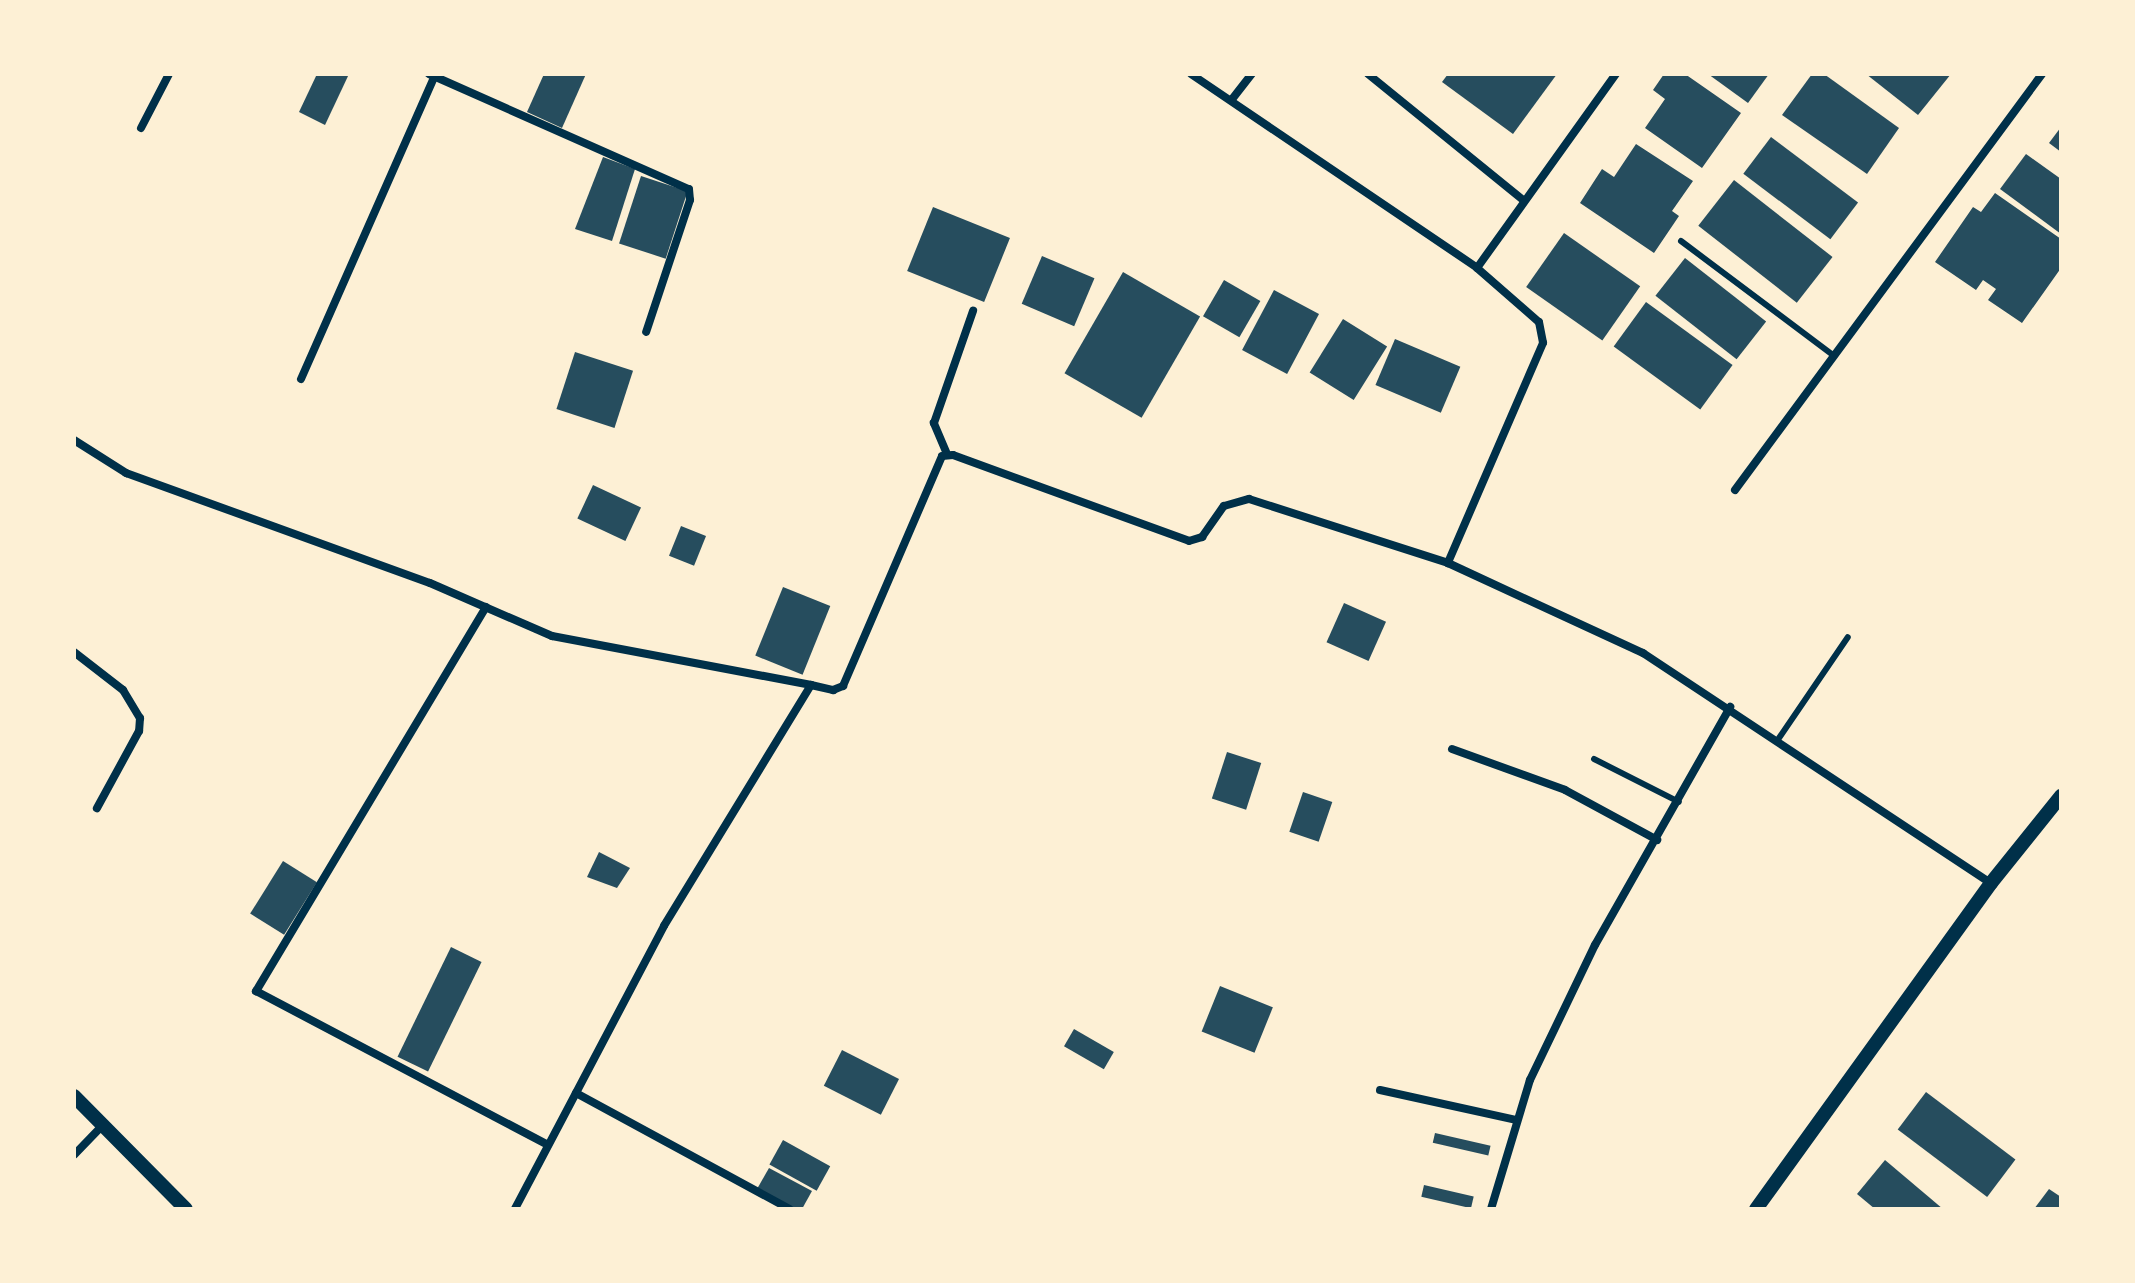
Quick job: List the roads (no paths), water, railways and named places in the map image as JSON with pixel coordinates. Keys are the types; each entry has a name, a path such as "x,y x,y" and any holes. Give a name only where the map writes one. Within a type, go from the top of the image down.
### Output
{"street":[{"path":"141,128 169,74"},
{"path":"1191,74 1233,98 1477,268 1539,322 1543,343 1448,563"},
{"path":"1233,98 1252,74"},
{"path":"1368,74 1524,201"},
{"path":"1477,268 1616,74"},
{"path":"1735,490 2042,74"},
{"path":"301,379 431,76 689,189 690,200 646,332"},
{"path":"973,311 934,423 947,454 1189,541 1199,539 1224,506 1241,498 1448,563 1643,653 1779,738 1991,883"},
{"path":"74,440 126,473 486,607 552,636 833,690 843,686 938,460 947,454"},
{"path":"486,607 256,991 548,1145"},
{"path":"74,652 123,690 140,718 139,731 97,808"},
{"path":"515,1209 664,926 811,685"},
{"path":"1491,1209 1530,1080 1595,945 1679,802 1730,707"},
{"path":"1452,749 1565,790 1657,840"},
{"path":"1756,1209 1991,883 2061,796"},
{"path":"1380,1090 1516,1120"},
{"path":"576,1093 790,1209"},
{"path":"74,1096 186,1209"},
{"path":"74,1155 103,1125"}],"lane":[{"path":"1681,241 1834,356"},
{"path":"1779,738 1848,637"},
{"path":"1594,759 1679,802"}]}
